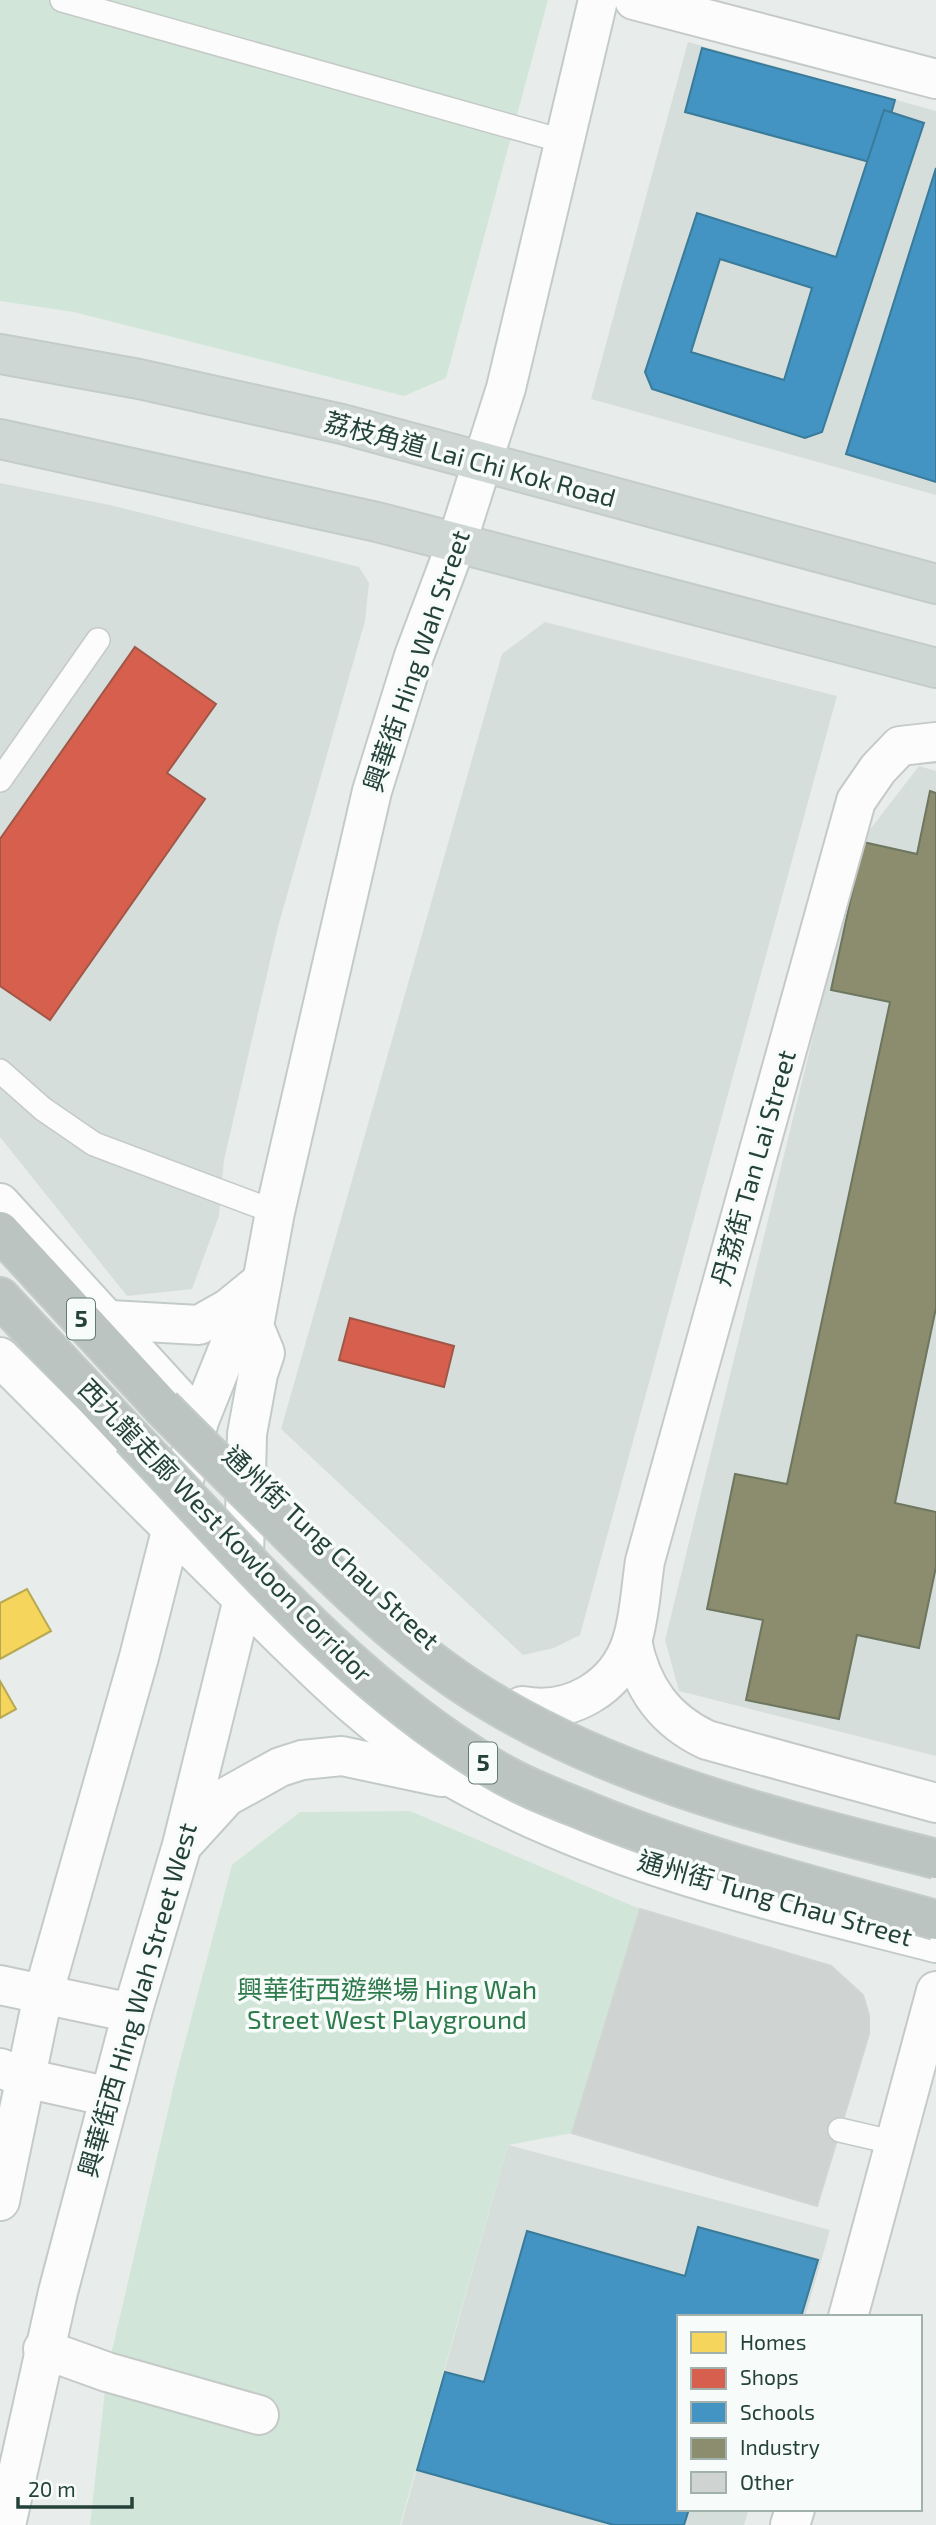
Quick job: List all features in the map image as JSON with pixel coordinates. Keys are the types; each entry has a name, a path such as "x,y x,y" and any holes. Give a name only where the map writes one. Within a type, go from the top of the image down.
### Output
{"highway":[{"name":"西九龍走廊 West Kowloon Corridor","path":"0,1231 223,1469 377,1616 465,1686 553,1735 675,1783 747,1809 936,1859"},
{"name":"西九龍走廊 West Kowloon Corridor","path":"0,1297 302,1615 377,1686 437,1733 516,1780 673,1846 936,1920"}],"main road":[{"name":"荔枝角道 Lai Chi Kok Road","path":"0,354 153,382 484,460 574,489 936,584"},
{"path":"0,439 457,542 936,668"}],"street":[{"name":"興華街 Hing Wah Street","path":"248,1472 247,1434 257,1374 265,1353 254,1326 262,1281 275,1212 372,791 414,656 457,542 506,388 598,0"},
{"path":"634,0 936,79"},
{"name":"丹荔街 Tan Lai Street","path":"523,1706 537,1709 566,1706 592,1694 610,1677 632,1641 645,1561 856,801 878,769 900,746 936,742"},
{"name":"通州街 Tung Chau Street","path":"0,1203 110,1320 199,1422 248,1472 358,1581 457,1665 523,1706 627,1752 936,1848"},
{"path":"110,1320 199,1325 229,1308 262,1281"},
{"path":"0,2201 13,2073 43,1995 139,1657 199,1422 230,1343 254,1326"},
{"name":"通州街 Tung Chau Street","path":"0,1357 171,1529 345,1697 415,1752 457,1780 555,1830 636,1861 743,1893 936,1943"},
{"name":"興華街西 Hing Wah Street West","path":"6,2525 43,2349 132,2013 182,1845 243,1599 248,1472"},
{"name":"丹荔街 Tan Lai Street","path":"632,1641 639,1671 646,1684 665,1712 687,1731 707,1740 936,1803"},
{"path":"182,1845 226,1797 280,1767 302,1760 342,1756 457,1780"},
{"path":"0,1985 132,2013"},
{"path":"849,2315 936,1991"},
{"path":"13,2073 110,2097"},
{"path":"43,2349 107,2372 259,2415"}],"lane":[{"path":"62,0 566,142"},
{"path":"0,780 98,640"},
{"path":"0,1071 43,1109 94,1144 275,1212"},
{"path":"841,2130 896,2143"}],"shaded area":[{"path":"688,42 936,111 936,495 591,399"},
{"path":"0,483 110,505 359,567 369,583 365,621 278,927 224,1160 219,1216 192,1289 127,1296 0,1137"},
{"path":"545,622 837,696 580,1635 554,1648 523,1655 281,1429 502,654"},
{"path":"919,766 936,771 936,1756 679,1691 665,1640 861,841"},
{"path":"508,2145 830,2230 806,2315 677,2315 677,2511 748,2511 744,2525 401,2525"}],"green space":[{"path":"0,0 548,0 446,378 404,396 74,312 0,301"},
{"name":"興華街西遊樂場 Hing Wah Street West Playground","path":"410,1811 640,1909 572,2133 508,2145 400,2525 90,2525 107,2372 177,2072 232,1865 300,1812"}],"building: Homes":[{"path":"27,1589 51,1631 0,1659 0,1603"},
{"path":"0,1681 16,1709 0,1718"}],"building: Shops":[{"path":"135,647 216,704 167,773 205,799 50,1020 0,986 0,839"},
{"path":"350,1318 454,1346 444,1387 339,1360"}],"building: Schools":[{"path":"702,48 895,100 877,164 685,112"},
{"path":"884,110 924,123 822,432 805,438 652,389 645,372 697,213 836,257","holes":["720,259 812,288 784,380 691,352"]},
{"path":"936,168 936,482 846,454"},
{"path":"698,2227 818,2260 802,2315 677,2315 677,2511 688,2511 684,2525 614,2525 417,2470 445,2372 484,2382 527,2231 685,2276"}],"building: Industry":[{"path":"930,791 936,793 936,1308 895,1503 936,1512 936,1567 919,1648 857,1635 839,1719 746,1700 763,1620 707,1609 735,1474 787,1484 890,1002 831,990 863,842 917,854"}],"building: Other":[{"path":"640,1909 831,1966 863,1995 869,2015 869,2034 817,2206 572,2133"}]}
